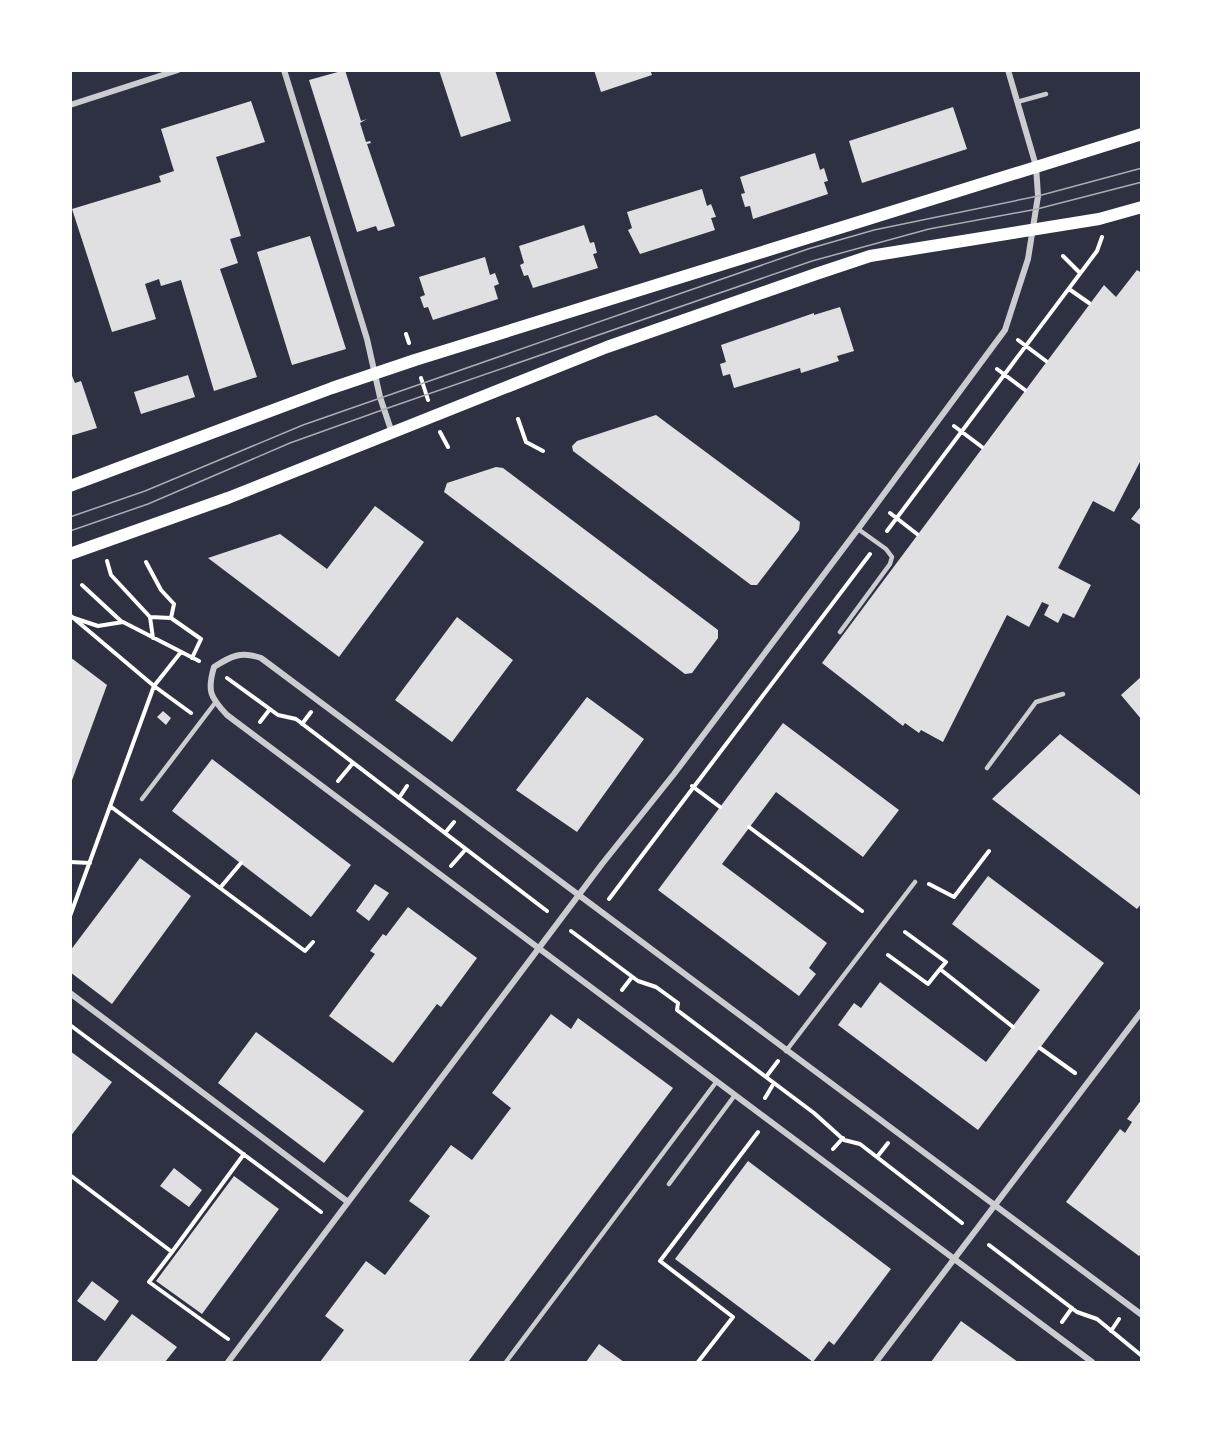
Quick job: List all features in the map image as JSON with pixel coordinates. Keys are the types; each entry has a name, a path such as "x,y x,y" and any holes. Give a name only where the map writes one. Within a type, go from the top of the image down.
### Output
{"main road":[{"path":"70,486 415,360 1142,134"},
{"path":"70,554 228,498 343,450 434,418 607,347 870,256 1099,219 1142,207"}],"street":[{"path":"70,105 178,70"},
{"path":"284,70 367,339 374,374 392,433"},
{"path":"228,1362 579,895 674,774 1005,330 1021,285 1038,196 1036,166 1008,70"},
{"path":"1092,1362 331,791 227,716 215,703 208,686 214,667 231,656 246,653 261,658 1142,1315"},
{"path":"70,993 348,1202"},
{"path":"876,1362 996,1207 1142,1011"}],"lane":[{"path":"1017,102 1046,93"},
{"path":"840,632 890,564 892,556 858,529"},
{"path":"987,768 1036,702 1063,694"},
{"path":"142,799 215,703"},
{"path":"786,1051 915,882"},
{"path":"506,1362 717,1081"},
{"path":"669,1184 735,1095"}],"path":[{"path":"600,911 1069,289 1097,251 1103,237"},
{"path":"1063,256 1080,273"},
{"path":"1069,289 1089,303"},
{"path":"406,334 434,418 448,447"},
{"path":"1032,351 1046,361"},
{"path":"1011,379 1025,390"},
{"path":"518,418 526,442 543,451"},
{"path":"969,437 982,447"},
{"path":"904,524 917,534"},
{"path":"146,562 161,590 174,604 171,618"},
{"path":"111,575 150,617 153,638"},
{"path":"82,585 123,622 190,657 201,639 171,618 150,617"},
{"path":"71,616 98,626 123,622"},
{"path":"71,616 154,686 201,721"},
{"path":"70,916 154,686 181,652"},
{"path":"226,677 278,715 296,719 548,912"},
{"path":"331,791 353,763"},
{"path":"674,774 720,807"},
{"path":"110,806 305,951 313,942"},
{"path":"749,827 862,911"},
{"path":"915,882 935,885 954,897 989,851"},
{"path":"70,862 90,862"},
{"path":"220,888 241,863"},
{"path":"888,955 928,984 946,962 905,932"},
{"path":"575,934 638,981 656,987 678,1003 677,1010 814,1113 844,1140 860,1144 962,1223"},
{"path":"940,969 1013,1027"},
{"path":"70,1025 334,1221"},
{"path":"1040,1048 1087,1083"},
{"path":"698,1362 733,1317 660,1261 768,1119"},
{"path":"239,1348 149,1282 244,1155"},
{"path":"70,1174 172,1252"},
{"path":"989,1245 1077,1312 1097,1319 1142,1356"}],"building":[{"path":"345,70 361,121 367,119 360,123 366,142 371,143 367,144 395,226 378,231 376,226 357,232 309,80"},
{"path":"439,70 495,70 511,121 461,137"},
{"path":"594,70 650,70 652,75 601,92"},
{"path":"251,101 265,142 216,157 241,236 230,239 238,263 220,269 257,377 214,391 181,280 161,286 159,279 145,284 156,319 112,332 72,209 161,182 159,176 174,171 161,129"},
{"path":"953,107 967,149 862,183 849,141"},
{"path":"815,153 820,170 824,168 828,181 824,182 828,194 753,219 750,206 745,207 741,194 745,193 740,177"},
{"path":"702,189 707,206 711,204 716,217 711,218 715,230 640,254 628,230 632,228 627,212"},
{"path":"584,225 590,243 594,242 597,253 593,254 598,268 533,288 528,275 524,276 520,265 524,263 519,246"},
{"path":"310,236 346,349 292,365 257,252"},
{"path":"485,257 490,275 495,273 499,284 494,286 498,299 433,320 428,307 424,308 420,297 425,295 419,277"},
{"path":"1137,270 1142,273 1142,458 1114,512 1093,501 1058,568 1091,585 1074,618 1063,613 1058,623 1044,615 1049,605 1042,602 1029,627 1007,615 943,742 921,730 919,733 905,723 903,726 822,663 1104,285 1116,297"},
{"path":"840,307 854,351 837,356 839,361 801,373 800,368 734,388 730,374 723,376 720,364 726,362 721,345 814,313 814,315"},
{"path":"70,371 75,383 81,381 97,428 70,436"},
{"path":"188,375 195,397 141,414 134,392"},
{"path":"656,415 800,522 799,530 757,585 751,585 573,451 572,446 577,441"},
{"path":"496,467 503,468 718,630 718,638 692,673 685,674 444,492 447,483"},
{"path":"1142,505 1142,526 1131,519"},
{"path":"375,506 424,542 339,657 208,558 280,534 327,569"},
{"path":"457,617 513,660 452,742 395,700"},
{"path":"70,657 107,685 71,783 70,783"},
{"path":"1142,676 1142,720 1121,695"},
{"path":"587,697 644,739 577,832 516,790"},
{"path":"163,711 171,718 166,725 157,717"},
{"path":"783,723 899,810 863,857 776,792 722,864 827,943 809,968 816,974 799,996 658,890"},
{"path":"1060,734 1142,797 1142,903 1137,909 992,799"},
{"path":"212,759 351,865 311,917 172,811"},
{"path":"140,858 191,896 112,1004 70,972 70,951"},
{"path":"988,876 1104,963 978,1130 838,1025 854,1003 861,1008 880,982 986,1062 1040,990 952,924"},
{"path":"375,884 389,893 369,921 356,911"},
{"path":"408,907 477,958 441,1007 437,1004 393,1063 329,1016 375,954 370,951 383,934 386,936"},
{"path":"551,1014 571,1029 578,1018 673,1088 468,1362 320,1362 344,1330 325,1316 366,1261 385,1275 430,1216 409,1201 451,1145 472,1160 511,1108 492,1093"},
{"path":"256,1032 364,1111 324,1163 218,1083"},
{"path":"70,1051 112,1082 70,1137"},
{"path":"1142,1099 1142,1253 1139,1256 1066,1202 1120,1129 1125,1133 1132,1122 1127,1119"},
{"path":"748,1161 891,1269 834,1345 829,1341 813,1362 675,1259"},
{"path":"174,1168 202,1190 189,1207 160,1186"},
{"path":"234,1176 279,1209 202,1314 156,1281"},
{"path":"92,1281 119,1301 105,1321 77,1301"},
{"path":"132,1314 177,1347 165,1362 96,1362"},
{"path":"961,1321 1018,1362 931,1362"},
{"path":"599,1344 624,1362 586,1362"}],"tram line":[{"path":"70,517 145,491 303,425 808,249 874,230 1038,196 1142,168"},
{"path":"70,531 148,504 290,443 812,261 929,229 1037,209 1142,182"}]}
